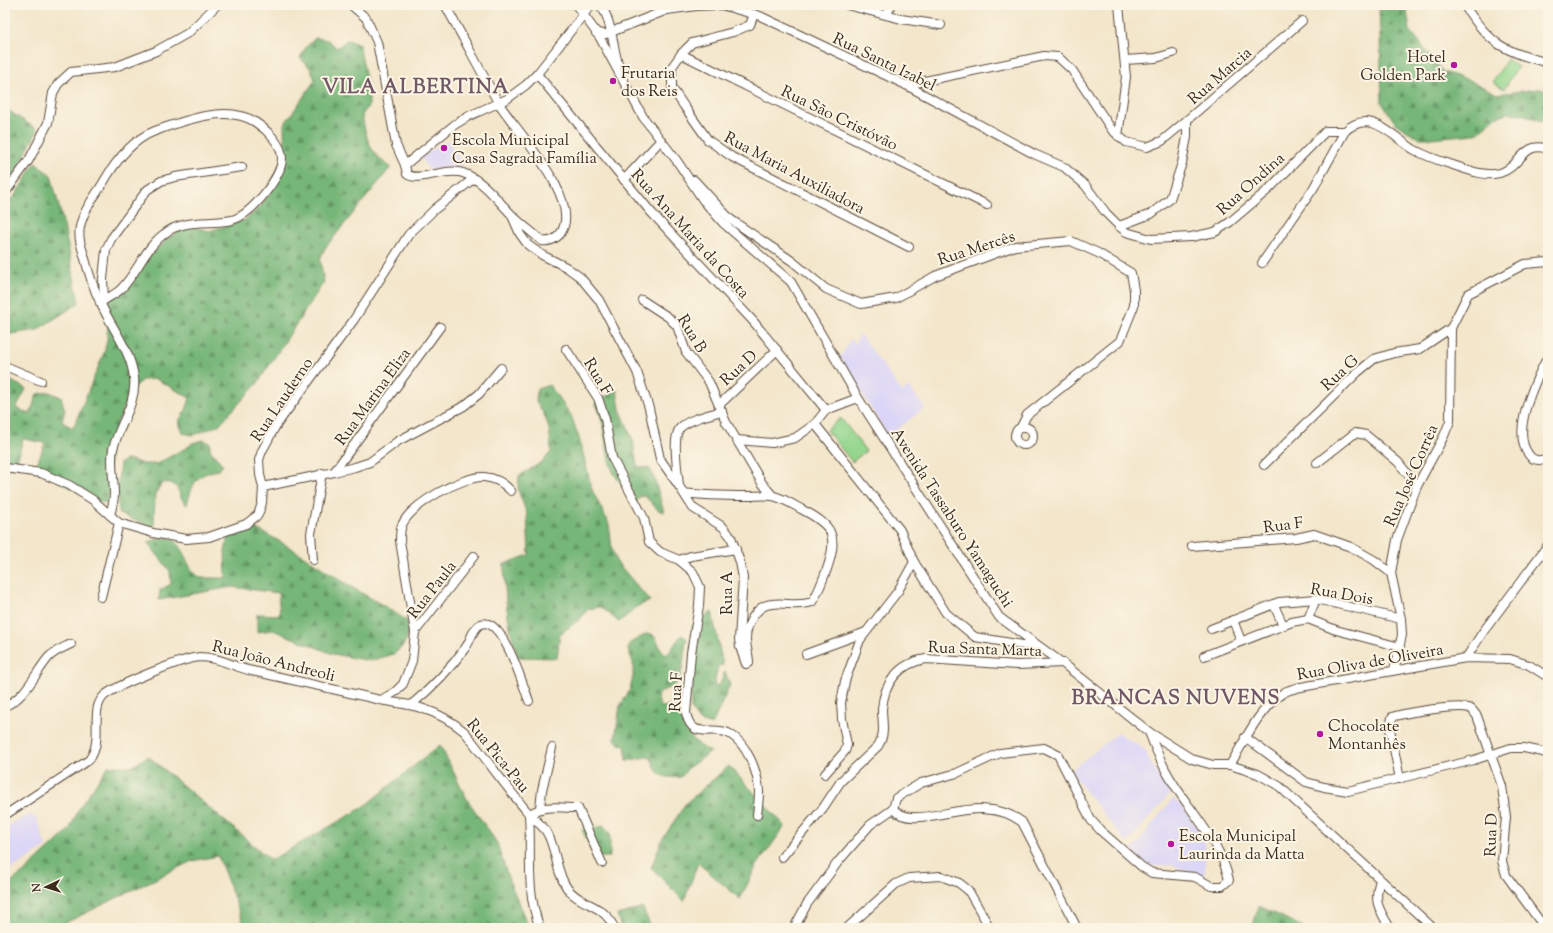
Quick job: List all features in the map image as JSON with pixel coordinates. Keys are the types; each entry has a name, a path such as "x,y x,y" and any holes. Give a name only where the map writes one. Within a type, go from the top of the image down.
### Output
{"street":[{"path":"5,193 29,160 48,124 53,93 58,84 72,72 115,67 156,50 188,33 217,5"},
{"path":"351,5 366,18 377,42 396,144 405,165 407,174 416,178 445,171 463,173 494,196 512,216 542,241 548,242 559,235 564,229 564,205 550,173 533,146 511,121 499,103 445,5"},
{"path":"576,5 596,33 622,77"},
{"path":"405,165 454,125 499,103 526,85 537,74 583,16 585,10 591,5"},
{"path":"599,5 606,13 622,77"},
{"name":"Rua Santa Izabel","path":"596,33 603,35 667,10 696,6 721,5 754,14 906,86 1034,154 1064,167 1085,184 1106,212 1119,226"},
{"path":"847,5 887,15 941,25"},
{"path":"887,15 890,5"},
{"path":"1118,136 1126,77 1119,5"},
{"path":"1464,5 1477,24 1492,40 1519,56 1548,63"},
{"name":"Rua Maria Auxiliadora","path":"754,14 750,24 734,32 692,44 681,54 672,67 672,88 708,140 732,158 909,247"},
{"name":"Rua Marcia","path":"1119,226 1151,214 1170,199 1182,163 1187,137 1187,120 1302,21"},
{"path":"1125,60 1156,58 1173,53"},
{"name":"Rua São Cristóvão","path":"681,54 987,205"},
{"path":"906,86 1044,56 1058,57 1072,70 1112,130 1126,142 1147,147 1162,141 1187,120"},
{"name":"Rua Ana Maria da Costa","path":"537,74 650,211 753,321 826,410"},
{"name":"Avenida Tassaburo Yamaguchi","path":"622,77 643,117 660,141 677,161 690,182 723,224 791,282 858,398 999,617 1063,663 1149,732 1192,759 1213,765 1230,765 1258,774 1279,786 1432,928"},
{"path":"102,301 120,289 153,245 164,233 184,224 233,220 247,214 263,196 279,169 282,158 279,147 268,134 254,122 240,116 221,114 189,119 150,133 126,150 98,190 83,216 80,227 80,239 87,267 102,301 126,352 134,377 133,397 113,449 114,497 110,515"},
{"name":"Rua Ondina","path":"1119,226 1126,232 1151,239 1191,237 1215,232 1230,222 1269,189 1326,131 1345,131 1351,126 1369,121 1378,124 1415,150 1452,165 1486,175 1501,173 1510,168 1533,147 1539,146 1548,148"},
{"path":"1262,263 1313,189 1345,131"},
{"path":"624,180 660,141"},
{"name":"Rua Mercês","path":"677,161 730,219 792,261 826,289 861,304 896,298 935,276 1015,246 1071,241 1098,253 1131,273 1134,290 1134,306 1120,341 1027,415 1021,427"},
{"path":"102,301 106,250 111,239 147,190 161,181 175,177 242,167"},
{"name":"Rua Lauderno","path":"119,523 153,533 186,539 209,537 246,524 258,515 262,504 264,487 260,475 260,460 262,450 275,427 353,321 409,234 435,209 473,179"},
{"name":"Rua A","path":"512,216 520,234 528,245 580,277 599,300 637,372 649,408 660,459 693,508 700,514 723,527 730,536 736,549 743,578 740,647 746,664 749,663 746,638 753,615 763,606 771,604 793,605 812,602 818,594 833,549 833,540 828,529 820,519 787,501 773,496"},
{"name":"Rua José Corrêa","path":"1394,670 1402,635 1401,619 1392,573 1397,540 1417,486 1444,436 1450,421 1451,328 1468,294 1525,264 1548,262"},
{"name":"Rua B","path":"642,300 668,317 677,326 686,352 709,382 720,408 737,440 762,483 773,496"},
{"name":"Rua Marina Eliza","path":"334,472 440,327"},
{"name":"Rua G","path":"1264,465 1374,359 1394,353 1420,349 1451,328"},
{"name":"Rua F","path":"566,349 598,398 605,419 612,458 644,518 649,542 660,552 679,560 693,572 700,587 699,606 691,653 686,713 688,722 693,728 703,731 729,733 738,740 746,751 758,781 759,791 757,815"},
{"name":"Rua D","path":"679,486 676,447 677,434 680,427 720,408 777,350"},
{"path":"1548,356 1529,399 1522,435 1524,449 1531,458 1538,460 1548,458"},
{"path":"5,366 41,381"},
{"path":"264,487 322,473 355,468 370,462 398,441 464,406 479,394 501,368"},
{"path":"737,440 772,443 783,442 795,438 815,424 826,410 858,398"},
{"path":"815,424 900,530 914,562 946,613 975,637 1043,649"},
{"path":"1317,462 1354,433 1366,435 1398,462 1417,486"},
{"path":"5,468 41,473 69,485 92,500 119,523 101,597"},
{"path":"313,560 311,534 322,473"},
{"path":"415,632 400,541 402,526 409,516 427,500 463,481 486,477 503,483 511,491"},
{"path":"684,493 701,496 773,496"},
{"name":"Rua F","path":"1192,546 1296,538 1314,534 1351,547 1374,560 1392,573"},
{"path":"1466,658 1483,632 1548,545"},
{"path":"679,560 691,556 736,549"},
{"name":"Rua Paula","path":"381,700 395,692 403,684 412,661 415,632 474,556"},
{"path":"825,774 845,750 847,745 842,719 841,703 845,681 860,640 898,591 914,562"},
{"path":"1308,619 1316,599"},
{"name":"Rua Dois","path":"1211,629 1279,602 1316,599 1401,619"},
{"path":"1274,605 1283,625"},
{"path":"1204,656 1283,625 1308,619 1336,630 1400,647"},
{"path":"1233,620 1241,641"},
{"path":"411,705 433,688 446,674 468,645 477,627 482,624 488,624 497,629 505,643 529,701"},
{"path":"806,654 866,632"},
{"path":"5,706 18,698 48,657 72,644"},
{"name":"Rua João Andreoli","path":"5,815 89,760 95,753 97,743 98,709 105,695 152,672 191,659 214,657 243,669 397,703"},
{"name":"Rua Oliva de Oliveira","path":"1230,765 1245,737 1267,708 1284,692 1301,687 1466,658 1510,659 1529,664 1547,673"},
{"name":"Rua Santa Marta","path":"782,857 824,808 841,781 878,746 883,735 882,709 887,685 894,675 914,661 926,660 1017,665 1063,663"},
{"name":"Rua Pica-Pau","path":"397,703 411,705 454,723 465,732 529,815 546,831 553,847 560,877 568,889 577,897 597,907 611,921 614,928"},
{"name":"Rua D","path":"1400,779 1390,729 1392,717 1402,713 1460,706 1471,708 1477,716 1502,786 1506,817 1502,861 1506,876 1545,928"},
{"path":"794,928 807,904 838,862 870,825 893,809 896,798 921,783 957,773 1000,753 1044,748 1058,755 1091,820 1101,831 1142,867 1152,872 1195,878 1211,886 1226,884 1229,880 1227,870 1212,841 1165,770 1149,732"},
{"path":"1245,737 1306,782 1348,791 1492,755 1511,748 1524,748 1544,752 1548,755"},
{"path":"540,808 542,790 552,748"},
{"path":"540,928 533,910 529,884 531,835 529,815 540,808 578,808 602,863"},
{"path":"893,809 904,818 916,819 958,810 977,808 994,810 1016,818 1024,826 1077,928"},
{"path":"847,928 896,884 909,878 941,876 959,883 968,890 990,928"},
{"path":"1380,880 1376,894 1377,902 1379,910 1390,928"}],"shaded area":[{"name":"Escola Municipal Casa Sagrada Família","path":"448,140 463,166 429,170 421,157"},
{"path":"860,334 902,392 909,387 925,408 888,436 840,358 851,339 855,344"},
{"path":"1118,733 1144,749 1154,769 1171,792 1127,844 1070,771"},
{"name":"Escola Municipal Laurinda da Matta","path":"1173,798 1182,806 1204,838 1206,853 1204,878 1172,865 1152,866 1139,860 1132,850"},
{"path":"30,814 37,819 46,847 5,873 5,828"}],"green space":[{"path":"1379,5 1406,5 1410,30 1443,72 1467,79 1497,94 1538,89 1548,90 1548,123 1521,114 1508,113 1496,117 1476,134 1431,138 1419,138 1396,124 1382,103"},
{"path":"315,38 328,40 337,48 347,40 359,44 369,93 369,105 362,115 365,131 370,145 378,157 391,167 325,248 320,259 324,282 257,384 219,425 194,435 182,433 179,421 186,410 190,398 156,379 142,380 130,392 109,445 110,488 107,503 96,501 35,469 45,443 23,439 16,465 5,466 5,385 8,379 26,389 16,408 30,414 37,394 49,392 61,397 65,410 62,422 73,428 104,353 107,340 109,300 168,238 189,226 209,231 245,220 261,206 276,184 285,167 284,125 315,80 310,68 300,58 306,47"},
{"path":"1507,59 1518,67 1504,89 1493,82"},
{"path":"5,106 9,111 38,130 14,176 5,168"},
{"path":"35,163 51,175 64,226 79,303 37,330 5,335 5,204 14,197"},
{"path":"549,385 571,415 580,441 592,490 609,524 612,549 616,561 650,601 638,606 619,622 601,607 588,609 580,619 560,634 557,658 518,657 511,634 507,611 504,564 529,555 527,514 518,490 519,476 542,462 551,452 548,426 544,414 536,402 537,389"},
{"path":"617,390 620,409 633,440 637,467 649,468 653,474 664,512 658,510 645,496 639,497 635,505 612,469 607,453 599,411 595,403"},
{"path":"841,418 866,451 852,462 826,430"},
{"path":"204,440 210,443 210,450 223,465 219,470 199,477 193,486 187,505 173,484 162,483 155,494 154,528 119,514 117,488 120,463 125,460 131,460 143,464 156,464 188,447 192,443"},
{"path":"252,527 290,547 408,622 409,634 403,646 394,654 370,661 333,654 273,630 257,632 257,614 280,615 278,593 232,587 159,600 160,590 171,584 170,571 148,543 159,538 167,537 173,539 178,543 192,570 201,578 226,578 225,551 228,538"},
{"path":"712,612 723,665 718,666 714,685 719,686 725,672 730,685 712,725 699,721 691,709 692,626"},
{"path":"646,634 652,634 654,636 666,655 682,635 687,639 680,679 673,686 657,695 660,707 672,706 679,708 680,716 685,729 698,744 711,752 689,767 681,777 661,775 658,773 651,758 648,757 627,760 625,746 619,744 615,739 620,706 630,690 633,676 633,662 628,650 630,643"},
{"path":"440,745 467,799 497,843 509,880 529,928 229,928 243,922 218,856 192,861 55,928 5,928 5,886 23,873 69,830 80,807 108,766 133,766 148,756 271,860 362,808"},
{"path":"729,766 785,826 756,867 740,899 698,863 684,901 651,868 662,840 686,803"},
{"path":"603,826 610,833 610,857 596,857 582,830"},
{"path":"1259,906 1303,927 1303,928 1252,928"},
{"path":"643,908 651,928 621,928 617,915"}],"place":[{"name":"Hotel Golden Park","path":"1454,65"},
{"name":"Frutaria dos Reis","path":"613,81"},
{"name":"Escola Municipal Casa Sagrada Família","path":"444,148"},
{"name":"Chocolate Montanhês","path":"1320,734"},
{"name":"Escola Municipal Laurinda da Matta","path":"1171,844"}],"district":[{"name":"VILA ALBERTINA","path":"416,86"},
{"name":"BRANCAS NUVENS","path":"1176,697"}]}
